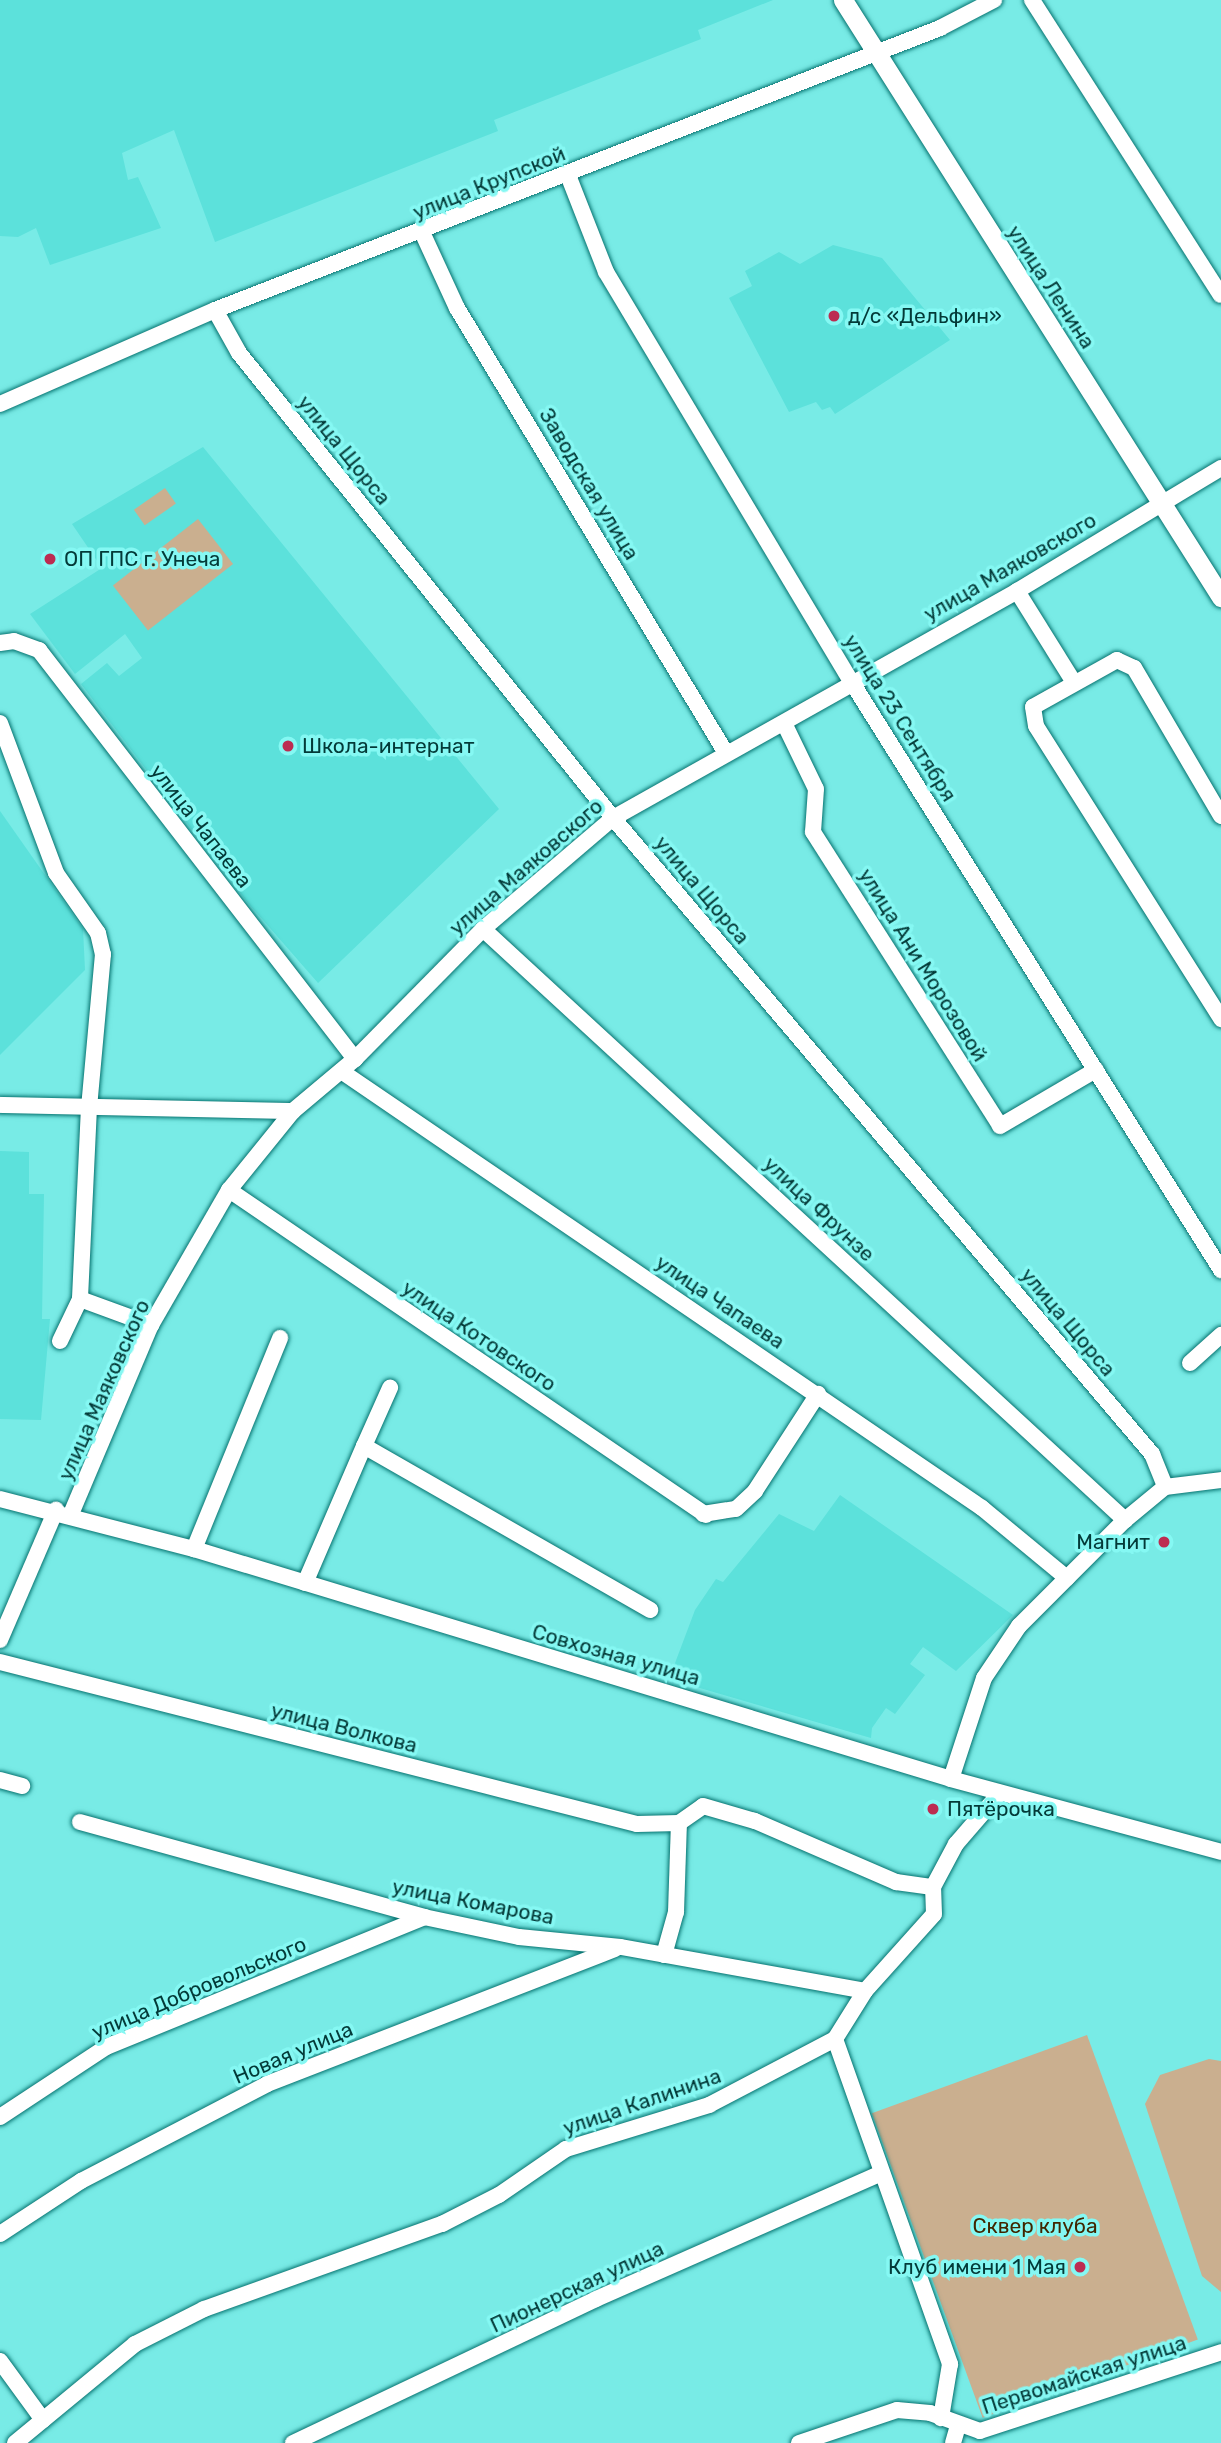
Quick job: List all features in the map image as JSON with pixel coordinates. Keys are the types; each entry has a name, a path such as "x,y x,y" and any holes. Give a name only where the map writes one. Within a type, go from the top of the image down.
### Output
{"main road":[{"name":"улица Ленина","path":"843,0 1221,597"}],"street":[{"name":"улица Крупской","path":"0,404 215,310 422,232 875,51 940,28 993,0"},
{"path":"1032,0 1221,295"},
{"name":"улица 23 Сентября","path":"568,175 606,272 851,681 1221,1270"},
{"name":"Заводская улица","path":"422,232 457,308 726,753"},
{"name":"улица Щорса","path":"215,310 239,354 613,817 1143,1444 1165,1487"},
{"name":"улица Маяковского","path":"0,1640 64,1512 151,1325 229,1190 293,1111 355,1059 483,929 613,817 783,723 851,681 1017,591 1221,468"},
{"path":"1017,591 1073,681"},
{"name":"улица Чапаева","path":"0,643 14,641 39,650 355,1059"},
{"path":"1221,816 1134,668 1117,660 1073,681 1033,707 1036,726 1221,1019"},
{"path":"0,723 56,873 99,933 103,954 89,1107 80,1299 60,1341"},
{"name":"улица Ани Морозовой","path":"783,723 816,789 813,832 1000,1126 1096,1070"},
{"name":"улица Фрунзе","path":"483,929 1125,1520"},
{"name":"улица Чапаева","path":"341,1071 982,1508 1068,1578"},
{"path":"0,1105 293,1111"},
{"name":"улица Котовского","path":"229,1190 704,1515 736,1509 755,1491 818,1394"},
{"path":"80,1299 151,1325"},
{"path":"1190,1363 1221,1335"},
{"path":"194,1549 280,1338"},
{"path":"305,1583 390,1388"},
{"path":"364,1446 650,1611"},
{"path":"951,1779 984,1678 1019,1626 1125,1520 1165,1487 1221,1480"},
{"name":"Совхозная улица","path":"0,1499 64,1512 194,1549 951,1779 1221,1852"},
{"name":"улица Волкова","path":"0,1662 637,1824 679,1823"},
{"path":"0,1780 22,1786"},
{"path":"941,2418 950,2364 880,2174 835,2039 865,1990 934,1914 933,1887 956,1844 1000,1793"},
{"path":"664,1955 676,1912 679,1823 703,1806 755,1821 896,1882 933,1887"},
{"name":"улица Комарова","path":"80,1822 424,1917 519,1937 621,1947 865,1990"},
{"name":"улица Добровольского","path":"0,2117 106,2047 424,1917"},
{"name":"Новая улица","path":"0,2234 81,2181 267,2084 621,1947"},
{"name":"улица Калинина","path":"23,2440 43,2420 135,2344 204,2309 442,2224 499,2195 566,2149 709,2105 835,2039"},
{"name":"Пионерская улица","path":"293,2443 596,2300 880,2174"},
{"name":"Первомайская улица","path":"799,2443 897,2410 941,2418 980,2431 1221,2352"},
{"path":"0,2361 43,2420"},
{"path":"953,2443 958,2425"}],"shaded area":[{"path":"0,0 773,0 698,30 701,39 494,120 498,131 215,242 174,130 122,153 128,180 138,177 161,228 50,265 36,228 18,237 0,236"},
{"name":"д/с «Дельфин»","path":"833,245 882,258 950,340 835,414 830,407 822,410 816,402 789,412 729,298 752,286 745,271 779,252 800,264"},
{"name":"Школа-интернат","path":"203,447 499,809 318,983 248,903 81,684 107,663 119,676 142,658 125,634 75,674 30,614 102,568 72,524"},
{"path":"0,811 83,929 85,970 0,1055"},
{"path":"0,1151 29,1152 29,1194 44,1194 42,1319 50,1319 41,1420 0,1419"},
{"path":"840,1495 1013,1615 956,1671 923,1647 910,1664 925,1675 895,1714 886,1708 872,1728 871,1738 669,1679 695,1610 716,1579 723,1582 779,1514 814,1531"}],"green space":[{"path":"165,488 176,504 145,525 134,510"},
{"path":"198,519 233,564 148,630 113,585"},
{"name":"Сквер клуба","path":"1087,2035 1198,2339 983,2418 872,2113"},
{"path":"1209,2059 1221,2061 1221,2292 1202,2276 1145,2104 1160,2075"}],"place":[{"name":"д/с «Дельфин»","path":"834,316"},
{"name":"ОП ГПС г. Унеча","path":"50,559"},
{"name":"Школа-интернат","path":"288,746"},
{"name":"Магнит","path":"1164,1542"},
{"name":"Пятёрочка","path":"933,1809"},
{"name":"Клуб имени 1 Мая","path":"1080,2267"}]}
